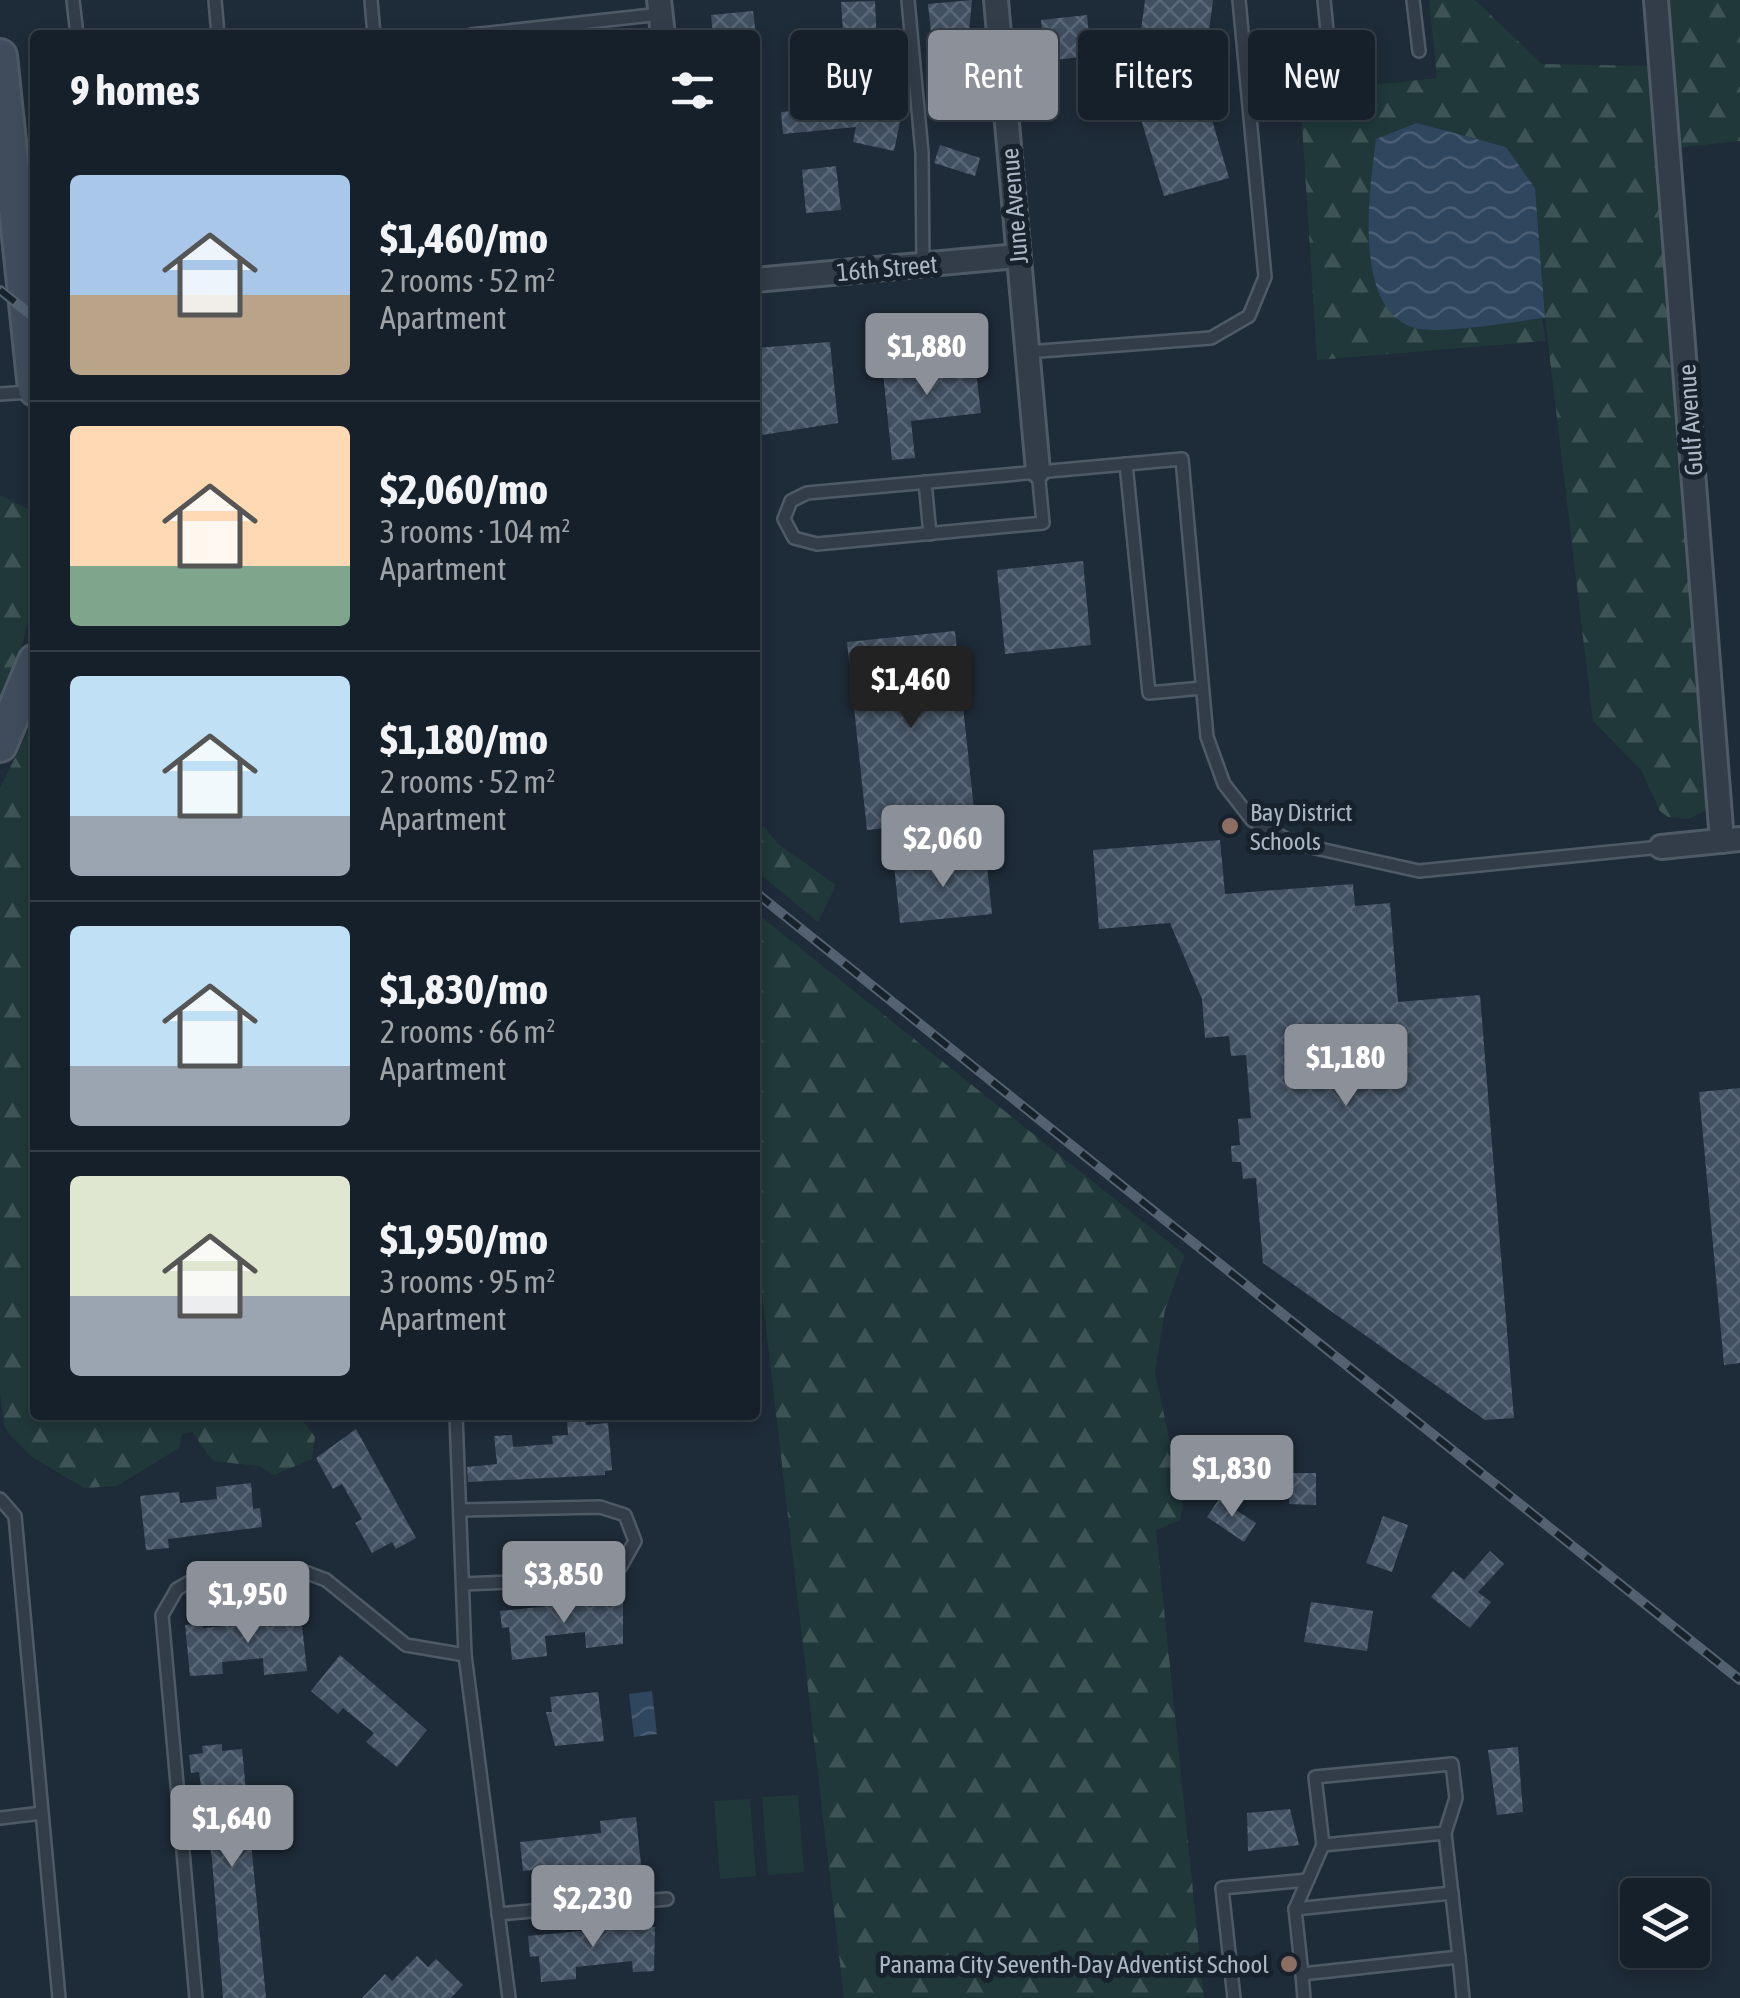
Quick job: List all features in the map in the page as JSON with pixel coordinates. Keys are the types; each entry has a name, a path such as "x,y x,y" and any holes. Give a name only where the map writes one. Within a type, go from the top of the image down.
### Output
{"street":[{"name":"June Avenue","path":"996,0 1038,471"},
{"name":"Gulf Avenue","path":"1656,0 1731,840"},
{"path":"1,76 24,189 30,299"},
{"name":"16th Street","path":"760,280 1018,256"},
{"path":"0,745 30,673"},
{"path":"1660,847 1731,840"}],"lane":[{"path":"73,0 76,30"},
{"path":"215,0 218,30"},
{"path":"371,0 374,30"},
{"path":"908,0 922,153 923,265"},
{"path":"1027,352 1210,338 1249,316 1266,277 1239,0"},
{"path":"1324,0 1327,30"},
{"path":"1414,0 1419,52"},
{"path":"522,30 661,16"},
{"path":"0,394 30,391"},
{"path":"1038,471 1043,523 807,543 792,536 784,520 790,501 807,493 1038,471 1126,464 1182,458 1207,738 1224,784 1252,820 1293,843 1419,872 1660,847"},
{"path":"1126,464 1149,693 1202,688"},
{"path":"926,482 930,534"},
{"path":"456,1420 466,1655 509,1998"},
{"path":"0,1499 15,1516 60,1998"},
{"path":"460,1510 600,1506 625,1515 635,1540 621,1566 598,1578 463,1584"},
{"path":"196,1998 162,1614 177,1590 202,1575 297,1569 326,1580 406,1645 466,1655"},
{"path":"1304,1998 1295,1909 1323,1845 1315,1777 1452,1764 1456,1798 1445,1833 1463,1998"},
{"path":"0,1818 42,1813"},
{"path":"1323,1845 1445,1833"},
{"path":"1234,1998 1222,1888 1308,1880"},
{"path":"1295,1909 1452,1893"},
{"path":"498,1914 667,1899"},
{"path":"1302,1974 1459,1956"}],"green space":[{"path":"1429,0 1475,0 1542,64 1649,66 1710,808 1689,819 1668,817 1660,811 1641,770 1593,721 1545,318 1535,188 1506,147 1417,123 1419,330 1542,319 1546,341 1317,360 1302,120 1375,120 1375,85 1437,78"},
{"path":"1662,0 1740,0 1740,141 1675,148"},
{"path":"0,495 30,510 30,612 0,713"},
{"path":"30,727 30,1420 303,1420 315,1437 312,1459 274,1475 259,1466 213,1461 192,1432 182,1434 179,1448 117,1486 84,1488 32,1457 4,1426 0,1393 0,788"},
{"path":"760,822 778,844 836,885 818,922 760,874"},
{"path":"760,916 1185,1255 1165,1310 1155,1372 1183,1504 1180,1520 1156,1530 1204,1998 844,1998 760,1276"},
{"path":"798,1795 804,1872 768,1875 762,1797"},
{"path":"750,1799 756,1876 720,1879 714,1801"}],"water":[{"path":"1417,123 1506,147 1535,188 1545,318 1426,330 1395,317 1381,298 1369,245 1376,139"},
{"path":"652,1691 657,1734 634,1737 629,1694"}],"building":[{"path":"972,0 969,30 931,30 928,4"},
{"path":"1145,0 1213,0 1209,30 1141,30"},
{"path":"875,1 876,30 843,30 841,2"},
{"path":"753,11 755,30 712,30 711,15"},
{"path":"1087,15 1088,30 1078,30 1078,57 1058,60 1058,30 1042,30 1041,20"},
{"path":"790,111 790,120 900,120 894,151 853,142 856,127 783,134 781,112"},
{"path":"1141,120 1212,120 1229,178 1164,196"},
{"path":"940,145 980,158 975,176 934,163"},
{"path":"836,166 841,210 806,213 802,170"},
{"path":"830,342 838,423 760,435 760,348"},
{"path":"945,358 946,366 975,363 981,413 911,421 915,458 892,460 883,373 903,371 902,362"},
{"path":"1083,561 1091,645 1005,654 997,570"},
{"path":"955,631 975,819 867,830 847,642"},
{"path":"1220,840 1225,894 1353,884 1355,906 1390,903 1398,1002 1480,995 1514,1418 1485,1420 1263,1263 1256,1178 1243,1179 1241,1162 1232,1162 1231,1146 1240,1145 1238,1119 1251,1118 1246,1055 1231,1056 1229,1036 1205,1038 1202,999 1170,923 1099,929 1093,850"},
{"path":"986,856 992,914 900,923 894,865"},
{"path":"1740,1088 1740,1363 1724,1365 1699,1092"},
{"path":"567,1420 585,1420 586,1425 608,1423 612,1470 605,1471 605,1475 468,1482 467,1467 497,1464 494,1436 512,1435 513,1447 553,1444 552,1436 568,1435"},
{"path":"356,1429 416,1538 396,1549 392,1542 372,1553 355,1523 362,1519 342,1484 333,1489 316,1458"},
{"path":"1289,1473 1316,1473 1316,1505 1289,1504"},
{"path":"251,1483 253,1509 260,1508 262,1527 168,1539 169,1548 146,1550 140,1496 179,1492 180,1503 217,1499 216,1487"},
{"path":"1219,1499 1256,1523 1244,1542 1207,1517"},
{"path":"1383,1516 1408,1525 1392,1572 1366,1563"},
{"path":"1490,1551 1504,1564 1478,1592 1491,1602 1470,1628 1431,1597 1453,1571 1464,1580"},
{"path":"623,1598 623,1644 586,1648 585,1632 545,1636 547,1656 512,1660 509,1627 502,1628 500,1611"},
{"path":"1311,1602 1373,1611 1367,1651 1304,1642"},
{"path":"294,1610 295,1626 302,1625 307,1671 264,1675 263,1658 222,1662 223,1674 190,1676 185,1625 203,1623 203,1628 278,1621 277,1612"},
{"path":"340,1655 427,1730 397,1767 366,1742 374,1733 343,1708 338,1714 311,1691"},
{"path":"598,1692 604,1741 555,1746 546,1712 552,1712 550,1697"},
{"path":"222,1744 222,1751 242,1749 266,1998 223,1998 212,1860 199,1772 191,1773 189,1755 203,1753 202,1746"},
{"path":"1518,1747 1523,1812 1497,1815 1488,1750"},
{"path":"1290,1809 1299,1845 1248,1851 1247,1813"},
{"path":"636,1817 642,1874 622,1876 621,1865 534,1874 533,1870 523,1871 520,1842 601,1833 600,1821"},
{"path":"655,1927 654,1971 633,1972 632,1961 576,1967 576,1979 541,1982 539,1956 530,1957 528,1936"},
{"path":"417,1956 428,1967 436,1959 463,1985 451,1998 362,1998 385,1974 392,1981"}],"railway":[{"path":"0,290 30,314"},
{"path":"760,896 1740,1680"}],"place":[{"name":"Bay District Schools","path":"1230,826"},
{"name":"Panama City Seventh-Day Adventist School","path":"1289,1964"}]}
